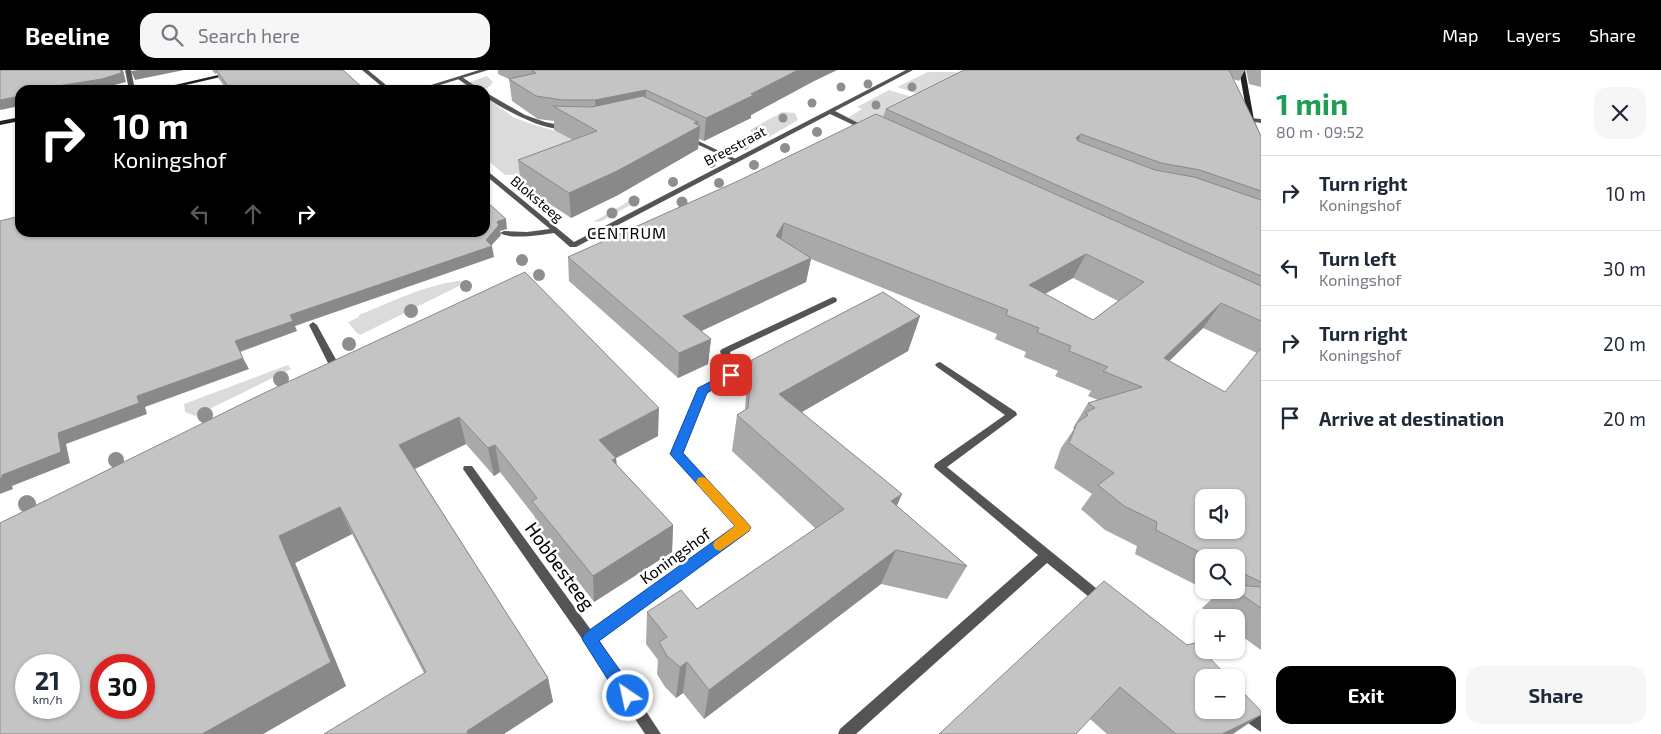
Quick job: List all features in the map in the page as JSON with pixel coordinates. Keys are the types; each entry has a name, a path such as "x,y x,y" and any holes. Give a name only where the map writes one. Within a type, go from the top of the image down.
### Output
{"street":[{"path":"128,70 131,85"},
{"path":"179,85 248,70"},
{"path":"365,70 381,85"},
{"path":"436,85 485,70"},
{"name":"Breestraat","path":"573,245 910,70"},
{"path":"1242,70 1251,120 1261,142"},
{"path":"460,78 470,85"},
{"path":"490,97 518,115 547,125 576,128"},
{"path":"829,112 874,133"},
{"path":"0,123 15,120"},
{"path":"1251,120 1261,121"},
{"path":"677,132 735,160"},
{"name":"Bloksteeg","path":"490,175 573,245"},
{"path":"504,232 527,234 556,231"},
{"name":"Koningshof","path":"590,639 744,527 676,454 702,391 731,375 725,351 833,300"},
{"path":"313,325 334,365"},
{"path":"940,365 1012,415 939,467 1046,556 1114,609"},
{"name":"Hobbesteeg","path":"468,469 590,639 654,734"},
{"path":"846,734 1046,556"},
{"path":"1245,713 1261,725"}],"shaded area":[{"path":"928,72 956,72 964,76 922,95 897,87"},
{"path":"487,76 493,82 490,86 461,85"},
{"path":"889,90 919,99 869,124 850,120 849,117 862,109 857,107"},
{"path":"490,101 513,117 596,143 538,175 505,175 490,162"},
{"path":"782,112 795,113 798,120 769,137 751,132 750,130"},
{"path":"636,197 641,199 602,221 593,222"},
{"path":"459,281 465,283 360,335 348,322 359,317 359,315 408,295 434,286"},
{"path":"288,365 291,369 195,416 185,412 184,404"}],"building":[{"path":"0,70 121,70 121,73 102,79 64,85 15,85 15,97 0,100"},
{"path":"216,70 343,70 360,85 227,85"},
{"path":"531,70 798,70 751,94 754,95 706,118 646,90 595,100 563,100 536,96 509,79 536,73"},
{"path":"964,70 1229,70 1261,136 1261,191 1200,170 1161,163 1081,134 1076,138 1078,141 1155,170 1194,177 1261,200 1261,276 886,109"},
{"path":"643,96 698,122 694,123 700,126 617,171 569,193 518,160 597,131 553,106 592,107"},
{"path":"876,114 1261,286 1261,321 1221,303 1164,358 1225,392 1261,348 1261,582 1245,574 1245,549 1195,550 1156,530 1157,522 1124,506 1098,485 1114,473 1069,443 1077,423 1088,415 1085,413 1095,408 1088,403 1142,387 1103,371 1108,367 1069,351 1071,346 1037,332 1039,328 1006,315 1008,310 784,223 776,236 811,258 683,316 711,339 679,353 568,257 738,181","holes":["1086,254 1144,282 1093,320 1029,285"]},
{"path":"490,205 506,219 498,221 499,225 490,235"},
{"path":"15,217 15,237 489,237 486,240 492,246 290,315 293,321 235,341 243,358 137,396 139,403 58,433 61,452 2,475 0,479 0,221"},
{"path":"525,272 659,408 599,440 616,458 612,460 673,525 593,576 532,501 537,498 495,445 488,448 459,417 399,445 548,678 467,731 468,734 324,734 426,672 340,507 279,536 331,662 202,734 0,734 0,523 262,394"},
{"path":"883,292 920,316 779,394 902,494 891,501 967,566 896,550 709,690 687,662 680,667 667,656 659,642 667,637 647,612 681,590 697,609 844,509 737,415 748,408 752,360"},
{"path":"1104,581 1187,645 1195,643 1195,659 1211,659 1220,669 1195,669 1195,719 1245,719 1245,694 1261,711 1261,715 1222,734 1176,734 1120,687 1076,734 939,734"},
{"path":"1245,586 1261,587 1261,608 1245,597"}],"slow traffic":[{"path":"702,482 744,527 720,545"}],"district":[{"name":"CENTRUM","path":"627,233"}],"route":[{"path":"628,696 590,639 744,527 676,454 702,391 731,375"}]}
